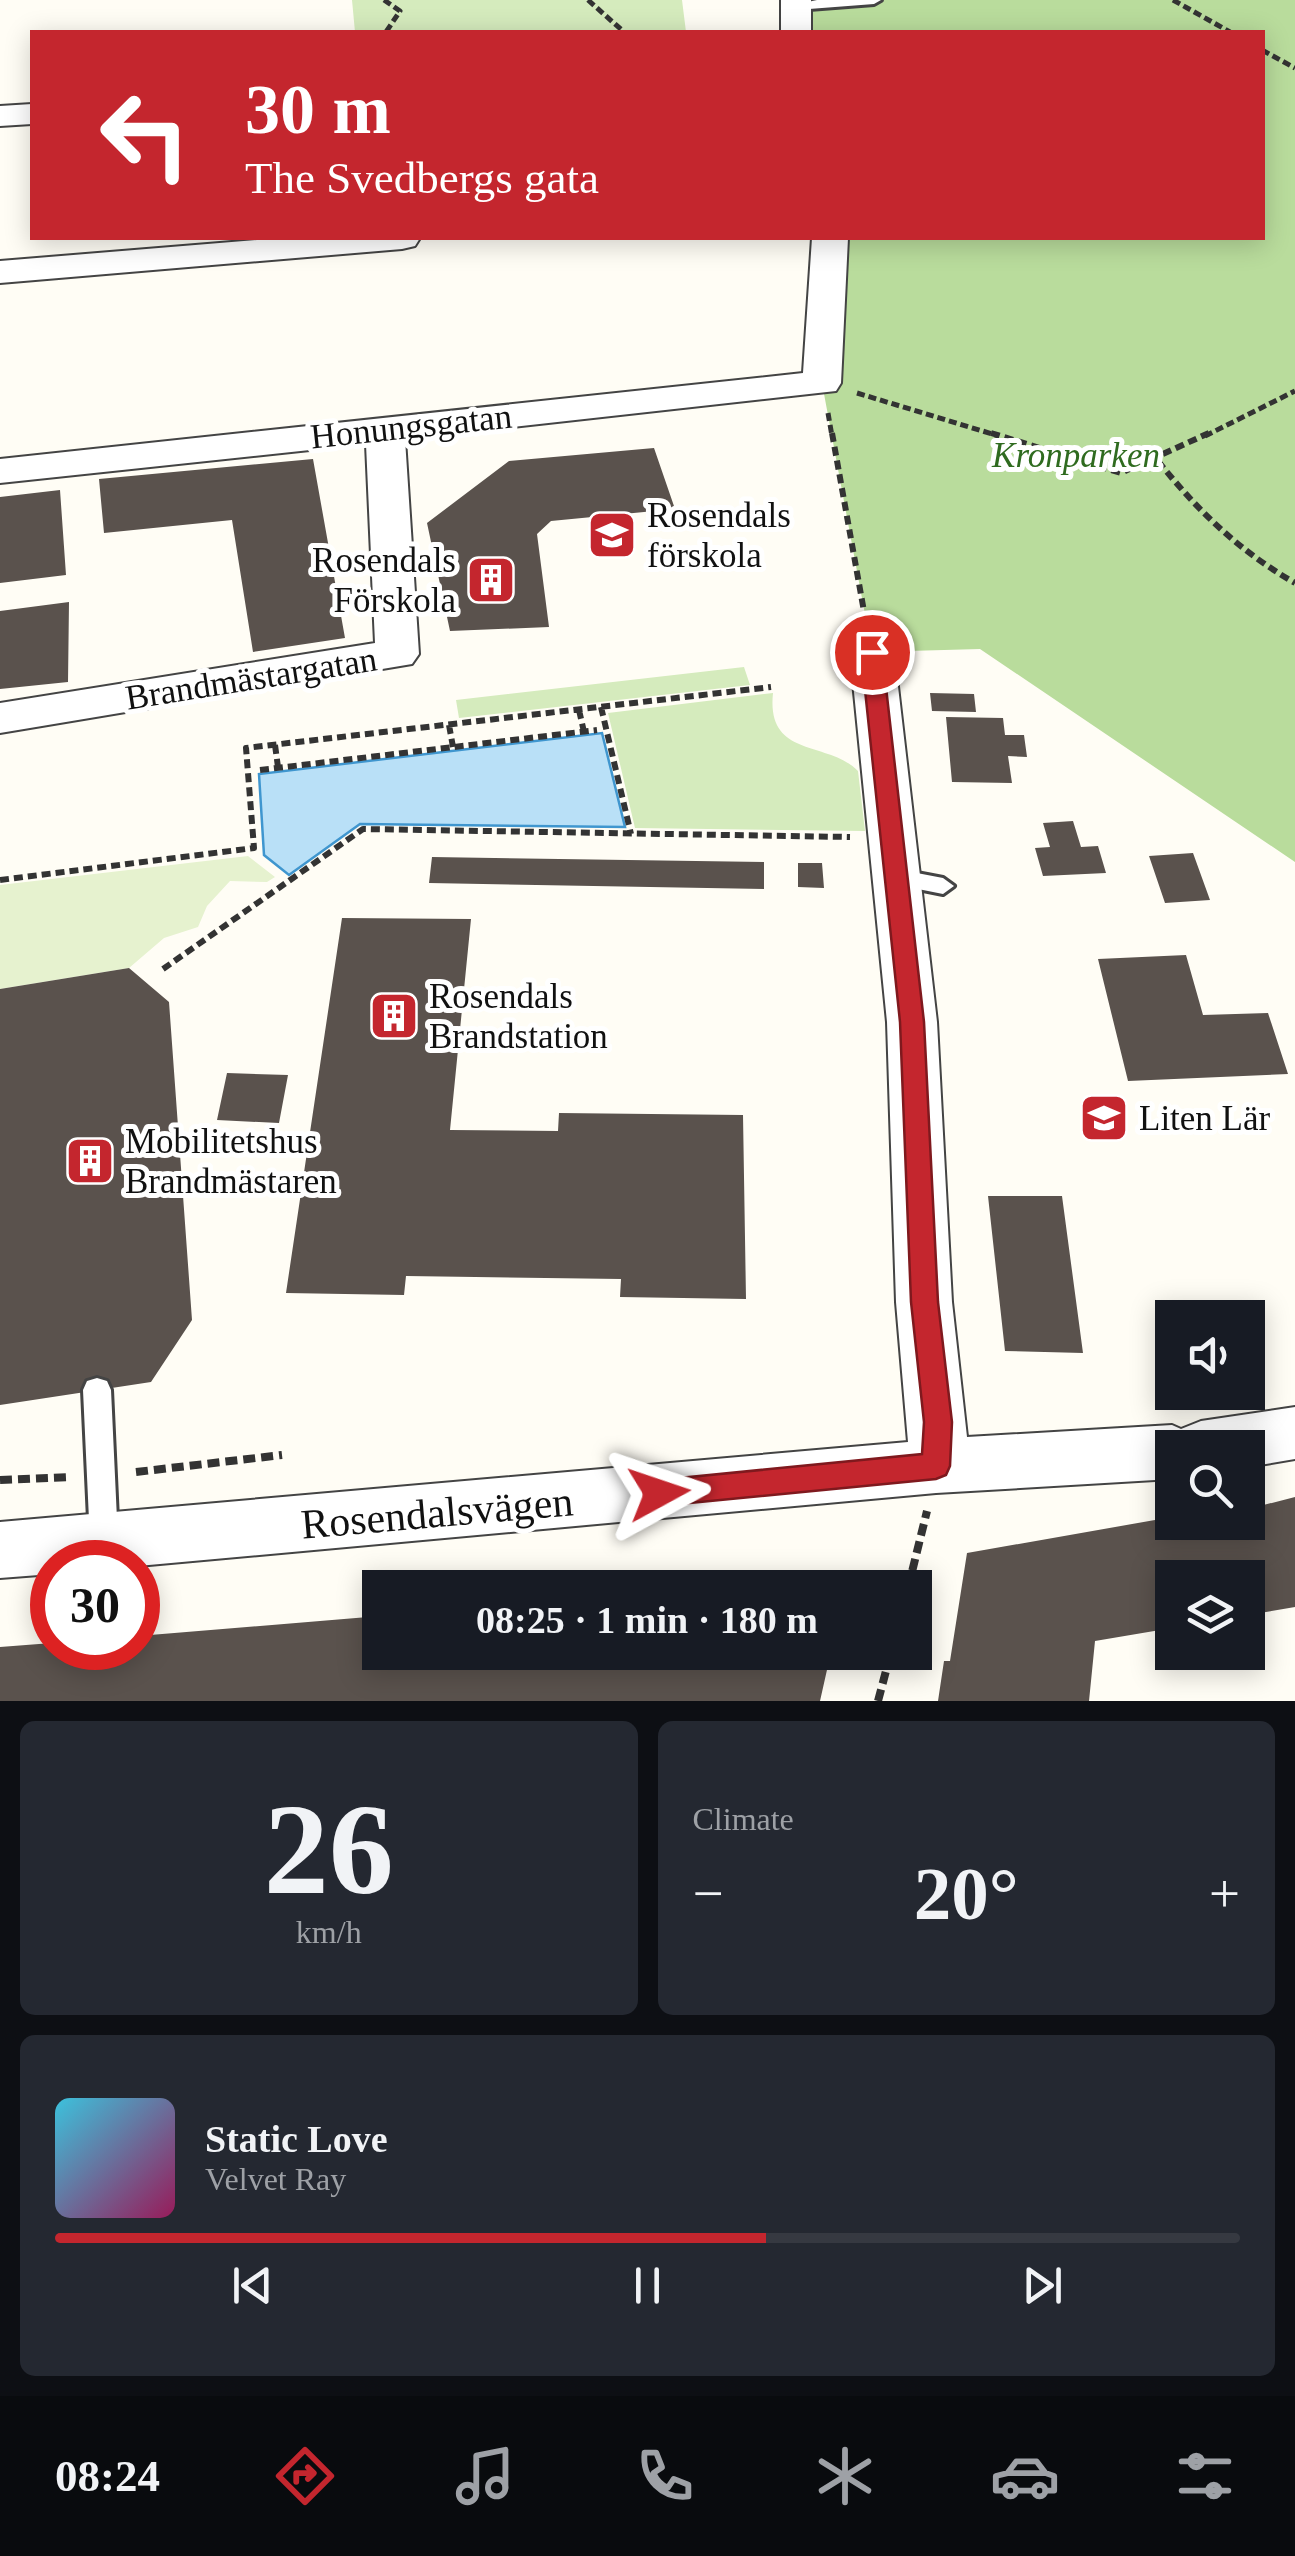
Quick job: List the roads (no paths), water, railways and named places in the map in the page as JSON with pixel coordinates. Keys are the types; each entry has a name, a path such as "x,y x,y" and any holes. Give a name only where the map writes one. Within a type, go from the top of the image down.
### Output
{"street":[{"path":"0,116 30,114"},
{"path":"0,272 378,240"},
{"name":"Honungsgatan","path":"0,471 822,383 830,240"},
{"name":"Brandmästargatan","path":"0,718 397,654 385,429"},
{"path":"872,652 902,867 924,1302 938,1422 936,1466"},
{"path":"1265,1438 1295,1433"},
{"name":"Rosendalsvägen","path":"115,1540 936,1466 1155,1453"},
{"name":"Rosendalsvägen","path":"0,1550 30,1547"}],"lane":[{"path":"796,13 874,0"},
{"path":"97,1390 104,1540"}],"water":[{"path":"602,733 625,827 360,824 289,875 264,855 259,774"}],"place":[{"name":"Rosendals förskola","path":"612,535"},
{"name":"Rosendals Förskola","path":"491,580"},
{"name":"Rosendals Brandstation","path":"394,1016"},
{"name":"Liten Lär","path":"1104,1118"},
{"name":"Mobilitetshus Brandmästaren","path":"90,1161"}],"park label":[{"name":"Kronparken","path":"1076,455"}]}
